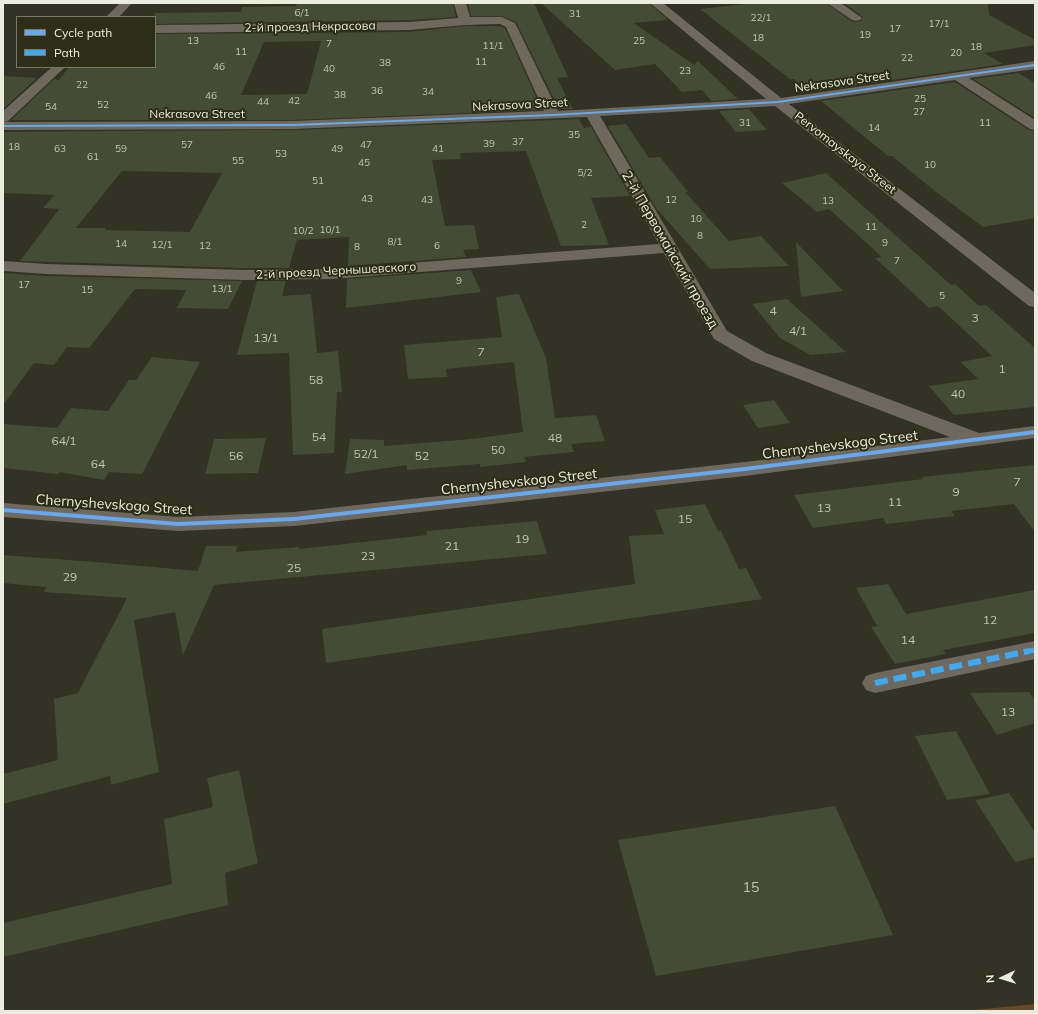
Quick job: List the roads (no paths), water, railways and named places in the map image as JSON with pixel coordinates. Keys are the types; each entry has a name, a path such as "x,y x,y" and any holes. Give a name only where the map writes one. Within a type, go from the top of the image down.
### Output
{"street":[{"path":"113,16 126,3"},
{"path":"460,3 465,21 502,20 511,25 553,115"},
{"name":"Pervomayskaya Street","path":"656,3 778,102 1035,302"},
{"path":"833,3 856,18"},
{"name":"2-й проезд Некрасова","path":"156,29 409,26 465,21"},
{"name":"Nekrasova Street","path":"3,126 293,125 553,115 778,102 1035,65"},
{"path":"3,118 58,68"},
{"path":"957,76 1035,126"},
{"name":"2-й Первомайский проезд","path":"591,112 720,335 759,357 976,439"},
{"name":"2-й проезд Чернышевского","path":"3,266 244,275 331,274 669,248"},
{"name":"Chernyshevskogo Street","path":"3,510 178,524 294,519 745,469 1035,432"},
{"path":"875,683 1035,650"}]}
